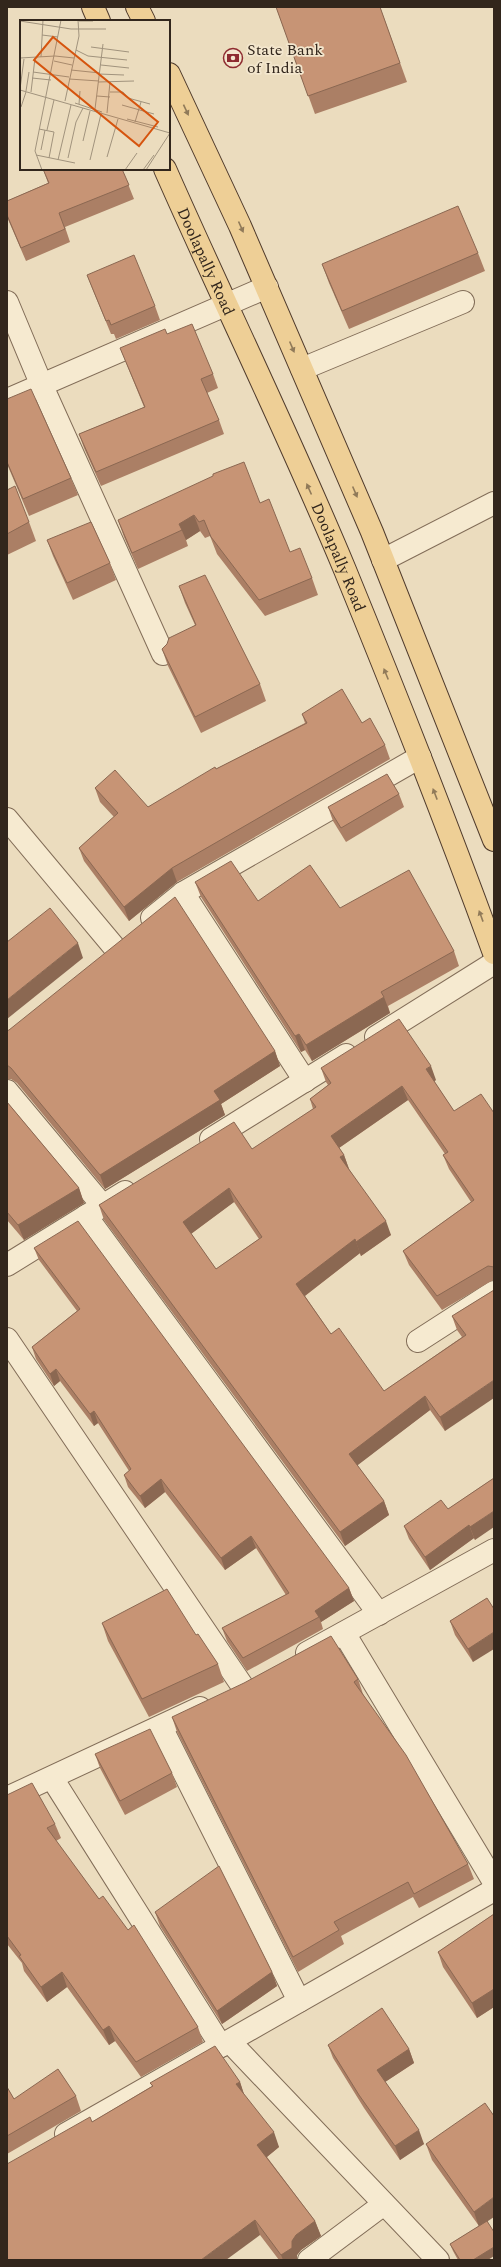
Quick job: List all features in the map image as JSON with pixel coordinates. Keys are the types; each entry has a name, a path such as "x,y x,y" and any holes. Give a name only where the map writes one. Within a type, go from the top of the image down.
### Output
{"main road":[{"path":"93,7 99,20"},
{"path":"137,7 144,20"},
{"path":"170,76 267,287 302,369 383,560 494,840"},
{"name":"Doolapally Road","path":"165,170 226,306 263,384 341,562 420,757 494,953"}],"street":[{"path":"7,400 267,287"},
{"path":"7,302 42,386 162,654"},
{"path":"302,369 464,302"},
{"path":"383,560 494,503"},
{"path":"97,963 183,893 420,757"},
{"path":"7,819 114,948"},
{"path":"183,893 305,1082"},
{"path":"197,1148 494,963"},
{"path":"7,1091 94,1211 379,1614"},
{"path":"7,1265 143,1181"},
{"path":"418,1341 494,1292"},
{"path":"7,1339 243,1687"},
{"path":"290,1662 494,1550"},
{"path":"344,1633 494,1882"},
{"path":"7,1798 161,1727 263,1676"},
{"path":"161,1727 299,2001"},
{"path":"52,1778 226,2044 438,2260"},
{"path":"48,2144 494,1890"},
{"path":"310,2260 384,2204"}],"building":[{"path":"276,7 380,7 400,63 308,96"},
{"path":"43,170 122,170 129,185 59,213 65,229 21,248 7,215 7,201 49,183"},
{"path":"458,206 478,253 342,311 322,264"},
{"path":"134,255 155,306 111,325 109,320 106,321 87,275"},
{"path":"192,324 213,374 201,379 219,420 96,472 79,434 145,407 120,348 165,329 167,334"},
{"path":"31,389 71,478 23,499 7,462 7,399"},
{"path":"244,462 260,503 269,499 290,552 300,548 312,578 259,600 211,537 204,520 199,522 194,515 179,524 182,530 132,553 118,520 213,476 213,474"},
{"path":"15,486 29,522 7,534 7,490"},
{"path":"91,522 110,563 67,583 47,540"},
{"path":"205,575 260,684 195,717 162,649 167,644 169,638 196,625 179,586"},
{"path":"342,689 362,723 370,718 385,745 172,868 124,907 79,848 118,813 95,788 115,770 148,807 215,767 216,769 307,723 302,714"},
{"path":"387,774 399,794 341,828 328,807"},
{"path":"231,861 258,901 310,865 340,908 409,870 454,951 381,992 384,997 306,1045 299,1034 295,1036 195,882"},
{"path":"175,897 275,1051 214,1091 220,1100 100,1175 7,1065 7,1031"},
{"path":"50,908 78,943 7,1000 7,942"},
{"path":"399,1019 431,1066 426,1069 454,1111 481,1094 494,1113 494,1267 488,1266 437,1296 403,1251 474,1200 443,1155 448,1152 402,1086 331,1136 344,1155 340,1157 386,1221 356,1242 355,1239 296,1284 331,1334 339,1328 384,1391 466,1335 452,1316 494,1290 494,1380 440,1417 425,1396 349,1454 384,1501 340,1532 99,1205 234,1122 252,1149 316,1107 310,1099 331,1083 321,1068","holes":["229,1188 262,1237 216,1269 183,1222"]},
{"path":"7,1102 79,1188 18,1225 7,1212"},
{"path":"78,1221 349,1588 315,1611 319,1617 243,1658 222,1628 289,1593 251,1536 221,1558 161,1479 140,1496 124,1475 131,1469 94,1411 90,1414 56,1369 50,1374 32,1347 80,1309 34,1248"},
{"path":"494,1478 494,1511 470,1527 469,1525 425,1557 404,1526 441,1500 448,1509"},
{"path":"167,1589 196,1635 198,1634 218,1664 142,1699 102,1623"},
{"path":"487,1598 494,1609 494,1632 468,1649 450,1621"},
{"path":"331,1636 358,1679 354,1682 406,1755 468,1864 414,1894 408,1882 334,1922 339,1930 293,1957 172,1717 244,1683"},
{"path":"150,1729 172,1773 120,1801 95,1754"},
{"path":"32,1783 55,1824 47,1828 99,1899 103,1896 128,1930 134,1925 198,2027 136,2062 109,2026 103,2030 62,1972 41,1987 7,1936 7,1795"},
{"path":"219,1866 272,1972 217,2011 155,1912"},
{"path":"494,1914 494,1989 472,2003 438,1952"},
{"path":"382,2008 409,2049 377,2070 419,2130 395,2146 359,2095 328,2045"},
{"path":"215,2046 240,2082 236,2084 274,2132 257,2145 315,2221 296,2235 292,2241 292,2248 281,2255 255,2220 201,2260 7,2260 7,2164 90,2117 92,2122 153,2086 150,2083"},
{"path":"58,2069 76,2096 7,2136 7,2087 14,2099"},
{"path":"485,2103 494,2116 494,2197 474,2212 426,2144"},
{"path":"487,2221 494,2232 494,2247 473,2260 460,2260 450,2244"}],"place":[{"name":"State Bank of India","path":"233,58"}]}
